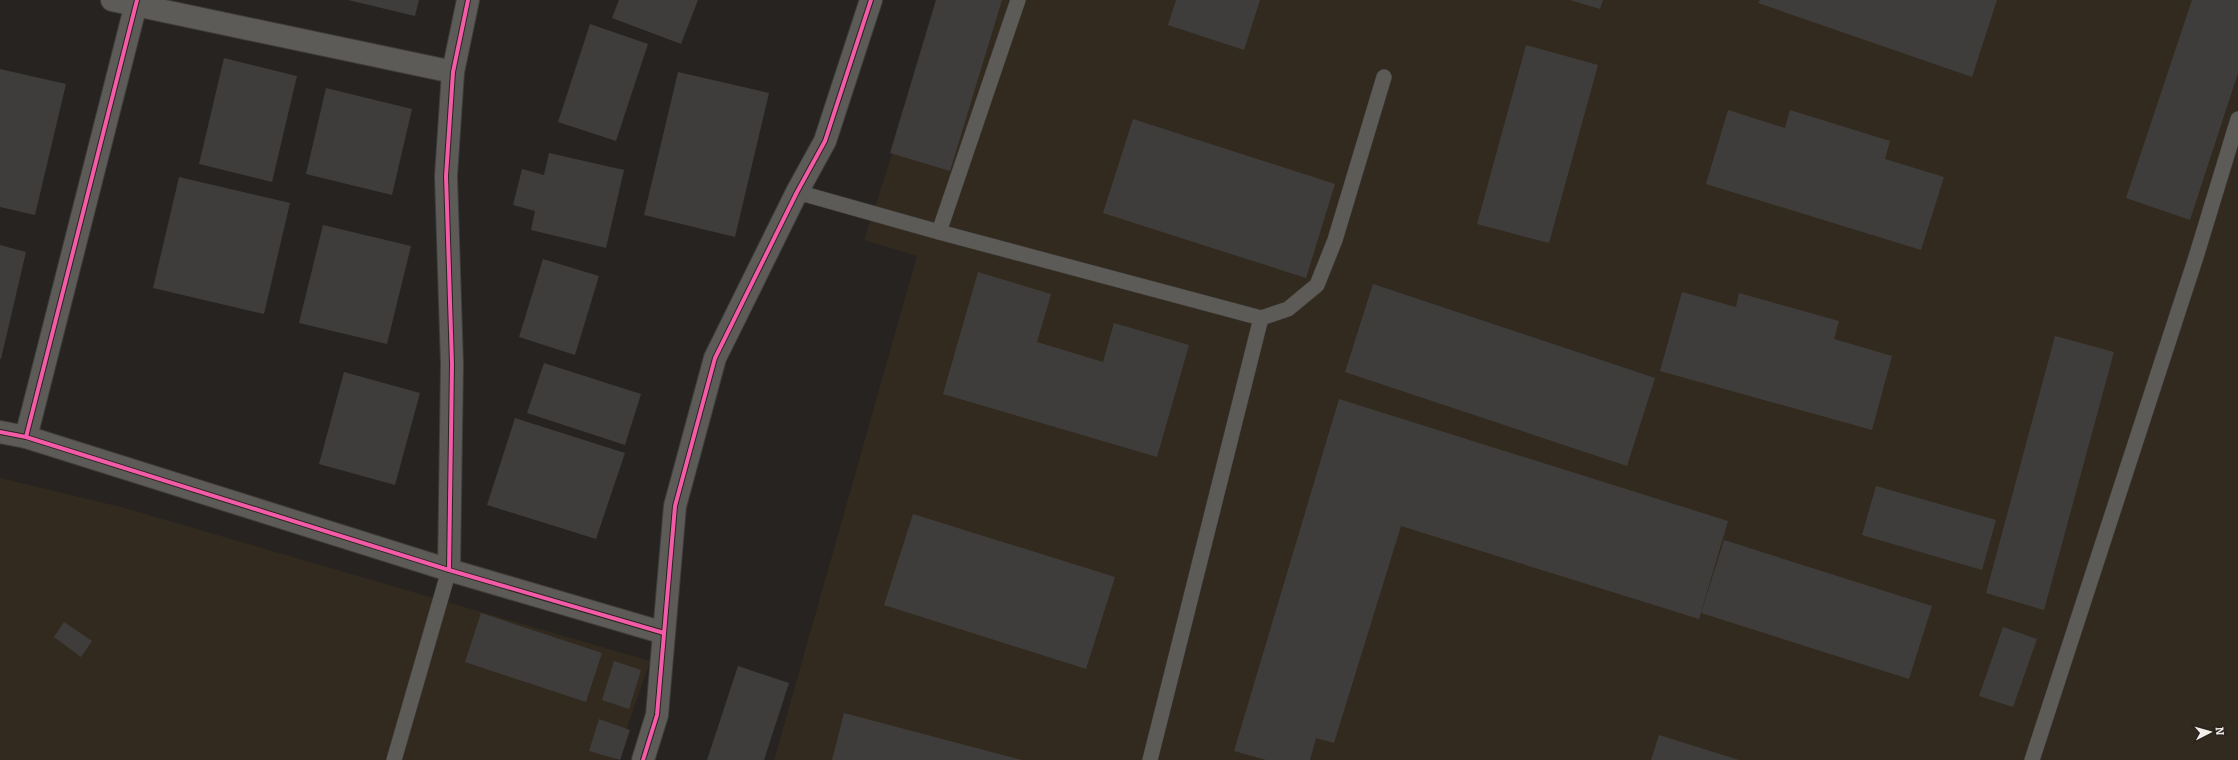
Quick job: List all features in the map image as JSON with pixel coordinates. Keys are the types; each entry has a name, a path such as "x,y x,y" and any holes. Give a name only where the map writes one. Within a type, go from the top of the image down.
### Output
{"street":[{"path":"112,0 137,3 454,72"},
{"path":"448,570 452,364 446,176 454,72 468,0"},
{"path":"643,760 657,715 675,506 715,358 797,192 825,141 871,0"},
{"path":"26,437 137,3"},
{"path":"0,432 26,437 448,570 664,633"}],"lane":[{"path":"939,232 1018,0"},
{"path":"797,192 939,232 1261,318 1288,308 1317,284 1335,240 1384,77"},
{"path":"2032,760 2196,257 2238,119"},
{"path":"1150,760 1261,318"},
{"path":"394,760 448,570"}],"shaded area":[{"path":"943,0 2238,0 2238,760 774,760 917,256 864,240"},
{"path":"0,478 121,507 650,661 616,760 0,760"}],"building":[{"path":"348,0 419,0 415,16"},
{"path":"619,0 698,0 681,44 612,18"},
{"path":"936,0 1002,0 950,171 890,153"},
{"path":"1176,0 1260,0 1244,50 1168,25"},
{"path":"1570,0 1603,0 1600,9"},
{"path":"1760,0 1997,0 1972,77 1758,3"},
{"path":"2192,0 2238,0 2238,73 2190,220 2126,198"},
{"path":"590,24 648,44 616,141 558,122"},
{"path":"1526,45 1598,65 1549,243 1477,224"},
{"path":"224,58 297,76 272,182 199,164"},
{"path":"0,69 66,84 35,215 0,207"},
{"path":"678,72 769,93 735,237 644,215"},
{"path":"326,88 412,109 392,195 306,174"},
{"path":"1728,110 1785,128 1790,110 1890,141 1885,159 1944,177 1921,250 1706,184"},
{"path":"1133,119 1335,184 1306,278 1103,213"},
{"path":"549,153 624,170 606,248 531,230 535,211 513,205 522,169 544,175"},
{"path":"179,177 290,203 264,314 153,288"},
{"path":"323,225 411,246 387,344 299,323"},
{"path":"0,245 26,252 1,359 0,359"},
{"path":"543,259 599,276 575,355 519,337"},
{"path":"978,272 1051,294 1037,342 1103,362 1114,323 1189,345 1157,457 943,394"},
{"path":"1373,284 1655,378 1627,466 1345,372"},
{"path":"1682,292 1736,307 1739,293 1839,321 1834,339 1892,356 1872,430 1660,371"},
{"path":"2055,336 2114,352 2044,610 1986,593"},
{"path":"544,363 641,394 625,445 527,413"},
{"path":"344,372 420,393 395,485 319,464"},
{"path":"1339,399 1728,521 1699,619 1401,526 1334,743 1316,738 1310,760 1266,760 1234,751"},
{"path":"515,418 625,453 596,539 487,505"},
{"path":"1876,486 1996,520 1982,570 1862,535"},
{"path":"913,514 1115,577 1086,669 884,605"},
{"path":"1724,540 1932,606 1909,679 1701,613"},
{"path":"481,613 602,653 586,702 465,662"},
{"path":"64,622 92,641 81,657 54,637"},
{"path":"2003,627 2037,639 2013,707 1979,696"},
{"path":"614,661 641,670 629,709 602,700"},
{"path":"738,666 789,683 764,760 707,760"},
{"path":"844,713 1022,760 832,760"},
{"path":"599,719 630,730 620,760 589,751"},
{"path":"1659,735 1739,760 1651,760"}],"cycle path":[{"path":"26,437 137,0"},
{"path":"449,570 452,364 446,176 453,72 468,0"},
{"path":"643,760 657,715 675,506 715,358 797,192 825,141 871,0"},
{"path":"0,432 26,437 449,570 664,633"}]}
